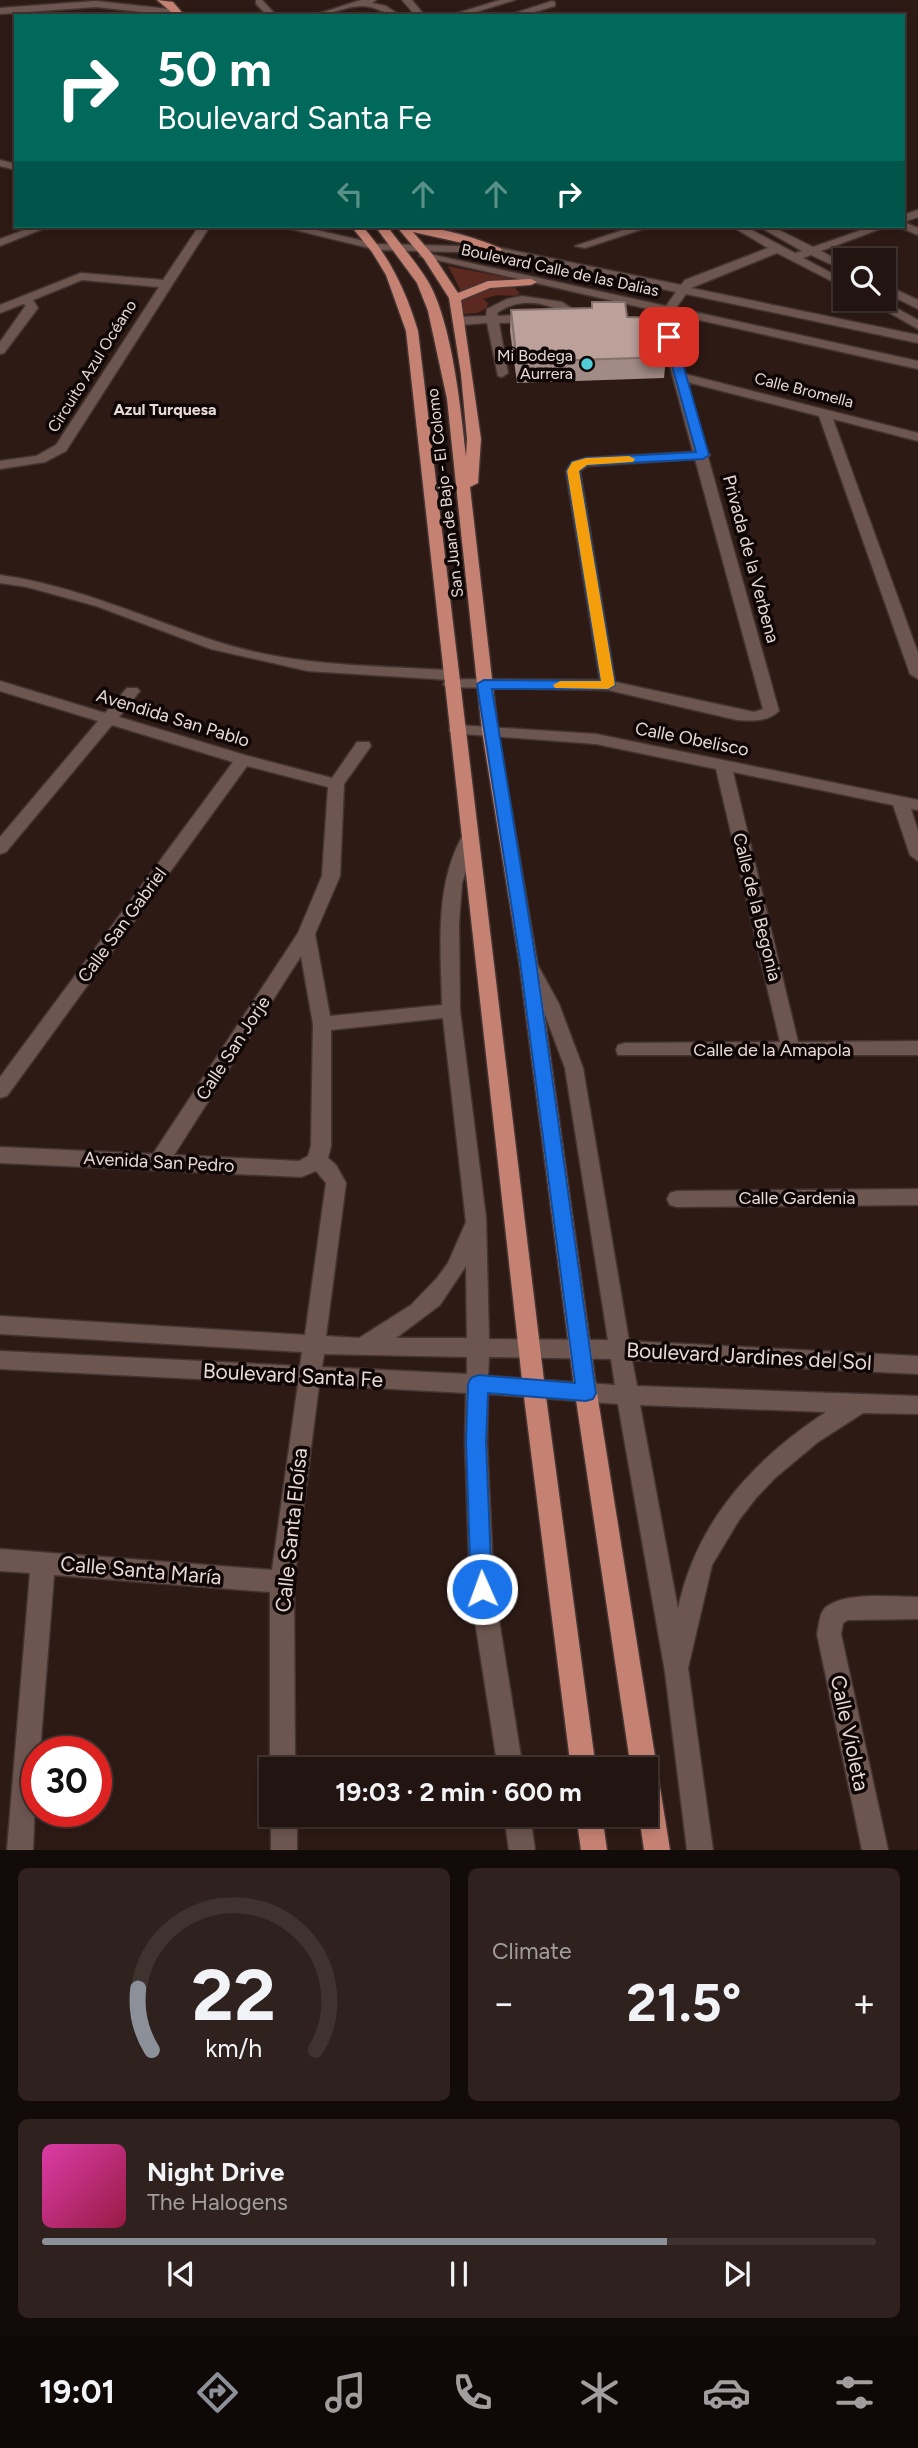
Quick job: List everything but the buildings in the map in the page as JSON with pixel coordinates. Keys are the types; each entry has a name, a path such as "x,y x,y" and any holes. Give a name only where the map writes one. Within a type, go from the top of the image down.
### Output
{"main road":[{"path":"166,2 179,14"},
{"name":"San Juan de Bajo - El Colomo","path":"358,228 377,247 400,288 412,331 534,1389 581,1757"},
{"name":"San Juan de Bajo - El Colomo","path":"383,228 423,283 434,311 453,399 490,728 528,961 586,1393 642,1757"},
{"path":"405,228 455,298 474,439 468,524"},
{"path":"412,228 479,243 496,250"},
{"path":"455,298 488,285 531,282"},
{"path":"591,1827 594,1850"},
{"path":"653,1827 657,1850"}],"street":[{"path":"166,2 186,0"},
{"path":"407,0 419,14"},
{"path":"459,14 510,0"},
{"path":"517,14 552,4 547,0"},
{"path":"259,2 270,14"},
{"path":"322,14 367,2 394,14"},
{"path":"0,11 96,4 179,14"},
{"path":"0,243 39,228"},
{"name":"Circuito Azul Océano","path":"0,465 41,460 53,456 61,448 164,284 203,228"},
{"name":"Boulevard Calle de las Dalias","path":"294,228 377,247 425,253 531,282 918,365"},
{"path":"581,246 640,228"},
{"path":"740,228 833,278"},
{"path":"767,228 833,262"},
{"path":"795,257 877,228"},
{"path":"668,310 689,282 779,248"},
{"name":"Boulevard Calle de las Dalias","path":"425,253 496,250 918,340"},
{"name":"Circuito Azul Océano","path":"0,309 81,276 164,284"},
{"path":"617,299 634,279"},
{"path":"896,294 918,305"},
{"path":"459,321 577,316 591,307 600,296"},
{"path":"0,350 32,308 32,304 24,299"},
{"path":"502,373 491,312 499,304 513,300 553,303 567,307 577,316"},
{"name":"Privada de la Verbena","path":"608,685 737,715 757,716 771,711 703,455 663,318 668,310"},
{"path":"836,321 858,317 866,311"},
{"path":"892,311 918,325"},
{"name":"Calle Bromella","path":"681,377 918,437"},
{"path":"824,413 918,674"},
{"path":"0,579 28,583 100,603 216,646 308,666 485,691 608,685 573,471 577,465 586,462 703,455"},
{"name":"Avendida San Pablo","path":"0,686 243,760 336,784"},
{"path":"0,848 132,691"},
{"name":"Calle Obelisco","path":"456,728 490,728 596,739 918,805"},
{"path":"336,784 363,746"},
{"name":"Calle San Gabriel","path":"0,1091 243,760"},
{"name":"Calle de la Begonia","path":"723,764 792,1050"},
{"name":"Calle San Jorje","path":"159,1162 306,934 331,876 336,784"},
{"path":"900,802 918,855"},
{"path":"469,839 453,883 450,924 451,1012 477,1218 476,1442 482,1589 508,1757"},
{"path":"306,934 322,1024 321,1146 317,1161"},
{"path":"528,961 550,1004 574,1068 627,1394 677,1672 700,1850"},
{"path":"322,1024 451,1012"},
{"name":"Calle de la Amapola","path":"625,1050 918,1048"},
{"name":"Avenida San Pedro","path":"0,1155 301,1169 317,1161"},
{"name":"Calle Santa Eloísa","path":"283,1757 282,1582 336,1183 329,1170 317,1161"},
{"name":"Calle Gardenia","path":"677,1199 918,1197"},
{"path":"362,1347 406,1323 441,1293 464,1253 477,1218"},
{"name":"Boulevard Santa Fe","path":"0,1325 362,1347 581,1348"},
{"name":"Boulevard Jardines del Sol","path":"581,1348 918,1365"},
{"name":"Boulevard Santa Fe","path":"0,1360 478,1384 586,1393"},
{"path":"586,1393 859,1405 918,1405"},
{"path":"677,1672 701,1564 736,1503 782,1455 810,1433 859,1405"},
{"name":"Calle Santa María","path":"0,1560 282,1582"},
{"path":"20,1850 43,1563"},
{"name":"Calle Violeta","path":"875,1850 829,1634 832,1617 845,1609 918,1608"},
{"path":"284,1827 284,1850"},
{"path":"519,1827 522,1850"}],"shaded area":[{"path":"448,266 514,279 481,283 461,291"},
{"path":"492,288 515,288 520,293 516,296 497,295 483,299 488,303 487,308 477,313 463,314 459,300"}],"slow traffic":[{"path":"560,685 608,685 573,471 577,465 586,462 629,459"}],"place":[{"name":"Mi Bodega Aurrera","path":"587,364"}],"district":[{"name":"Azul Turquesa","path":"165,409"}],"route":[{"path":"482,1589 476,1442 478,1384 586,1393 528,961 484,684 608,685 573,471 577,465 586,462 703,455 669,337"}]}
